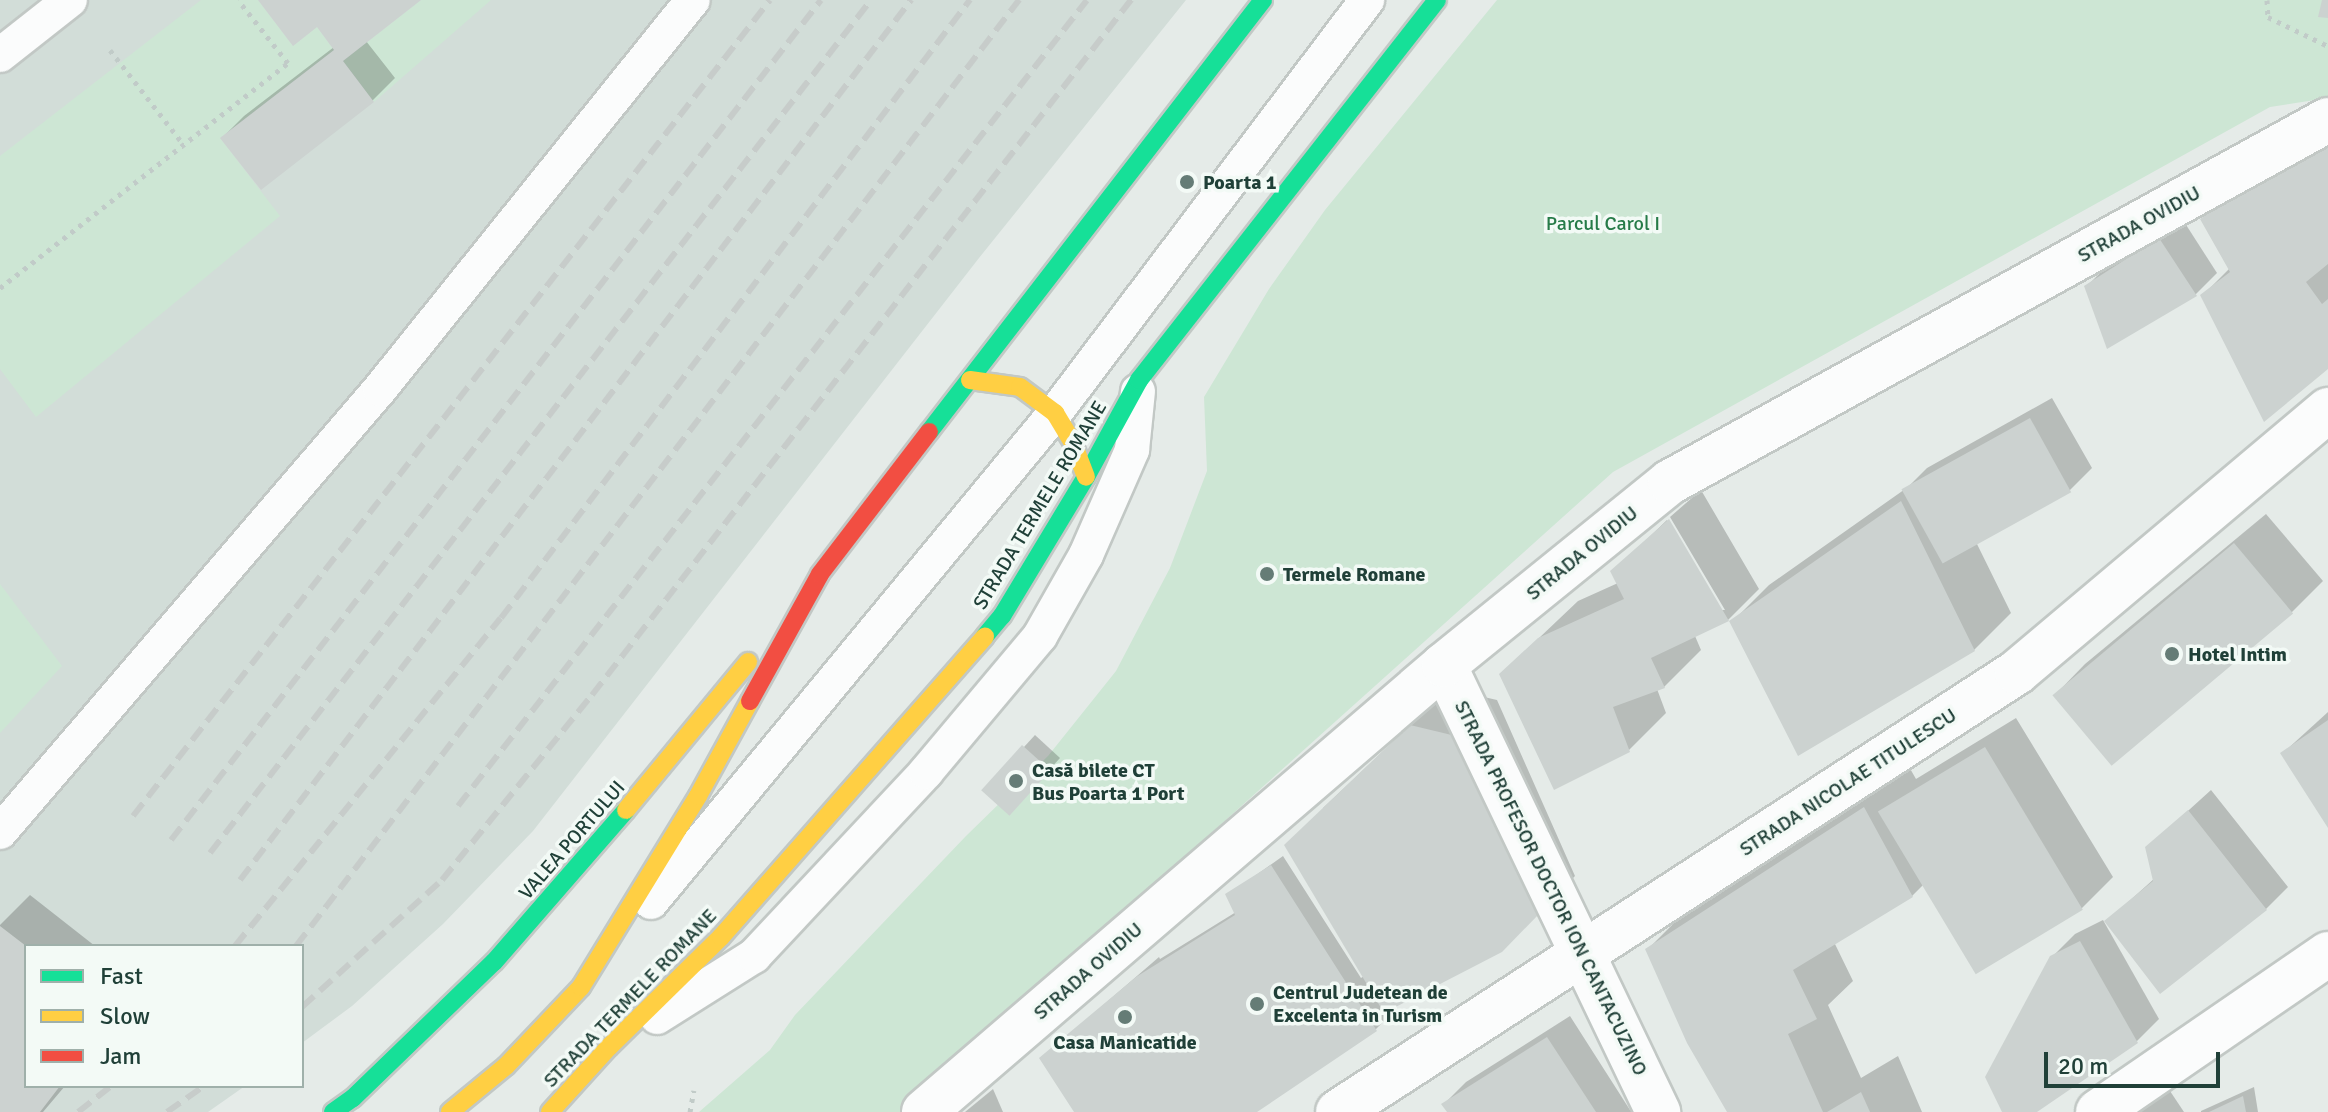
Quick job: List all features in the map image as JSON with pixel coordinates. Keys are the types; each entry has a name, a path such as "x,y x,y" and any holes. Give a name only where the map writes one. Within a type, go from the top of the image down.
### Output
{"street":[{"path":"450,1112 506,1066 581,987 698,796 820,574 1263,0"},
{"name":"STRADA TERMELE ROMANE","path":"550,1112 609,1047 721,937 1002,616 1086,477 1139,380 1437,0"},
{"name":"STRADA OVIDIU","path":"924,1112 1444,665 1670,482 2328,120"},
{"path":"970,380 1020,387 1055,413 1073,443 1086,477"},
{"name":"STRADA NICOLAE TITULESCU","path":"1338,1112 2017,672 2328,410"},
{"name":"VALEA PORTULUI","path":"333,1112 353,1098 494,962 642,792 820,574"},
{"name":"STRADA PROFESOR DOCTOR ION CANTACUZINO","path":"1444,665 1658,1112"},
{"path":"2098,1112 2328,954"}],"lane":[{"path":"0,55 70,0"},
{"path":"0,832 380,389 693,0"},
{"path":"581,987 1055,413 1367,0"},
{"path":"609,1047 754,956 926,772 1040,636 1086,555 1132,450 1139,380"}],"path":[{"path":"0,288 288,63 238,0"},
{"path":"2267,0 2268,17 2328,46"},
{"path":"110,50 184,145"},
{"path":"690,1112 694,1090"}],"shaded area":[{"path":"0,0 1186,0 979,258 533,831 443,924 352,1006 304,1042 304,944 24,944 24,1088 242,1088 208,1112 0,1112"}],"green space":[{"path":"201,0 258,0 293,46 317,27 334,50 220,138 280,216 36,417 0,369 0,156"},
{"path":"421,0 491,0 374,102 343,61"},
{"name":"Parcul Carol I","path":"1497,0 2328,0 2328,98 2270,107 1613,472 901,1112 699,1112 770,1050 795,1015 966,836 1048,756 1116,671 1170,568 1207,471 1204,397 1269,289 1325,210"},
{"path":"0,584 62,666 0,733"}],"building":[{"path":"258,0 421,0 343,61 374,102 261,190 220,138 334,50 317,27 293,46"},
{"path":"2322,0 2328,0 2328,18 2318,17"},
{"path":"2328,138 2328,264 2306,282 2322,304 2328,299 2328,369 2264,422 2200,295 2230,272 2200,219 2268,171"},
{"path":"2159,238 2197,296 2107,349 2084,286"},
{"path":"2030,418 2071,492 1943,564 1901,489"},
{"path":"1901,501 1975,651 1798,756 1729,621"},
{"path":"1669,519 1729,621 1651,658 1665,688 1613,707 1630,752 1554,790 1499,674 1538,638 1624,599 1610,571"},
{"name":"Hotel Intim","path":"2234,543 2293,613 2112,766 2052,695"},
{"path":"2328,720 2328,828 2280,753"},
{"path":"1410,725 1460,737 1539,914 1502,952 1384,1013 1284,845"},
{"name":"Casă bilete CT Bus Poarta 1 Port","path":"1022,745 1050,770 1009,816 981,790"},
{"path":"1985,747 2083,910 1976,974 1878,811"},
{"path":"1864,807 1913,897 1793,970 1817,1019 1788,1034 1823,1112 1727,1112 1687,1043 1645,949"},
{"path":"2188,810 2267,910 2160,994 2104,921 2153,881 2145,847"},
{"name":"Centrul Judetean de Excelenta in Turism","path":"1271,865 1377,1031 1257,1112 1074,1112 1039,1058 1136,977 1235,915 1225,894"},
{"path":"0,926 24,944 24,1088 58,1088 40,1112 0,1112"},
{"path":"2080,941 2138,1043 2037,1112 2002,1112 1985,1077 2050,956"},
{"path":"1547,1037 1596,1112 1447,1112 1441,1104"},
{"path":"1861,1092 1870,1112 1827,1112"},
{"path":"2243,1096 2246,1112 2209,1112"}],"railway":[{"path":"133,816 770,0"},
{"path":"171,840 821,0"},
{"path":"210,853 871,0"},
{"path":"240,880 911,0"},
{"path":"237,944 501,618 970,0"},
{"path":"298,944 1019,0"},
{"path":"458,806 1087,0"},
{"path":"304,1005 442,880 592,695 1131,0"},
{"path":"78,1112 108,1088"},
{"path":"167,1112 201,1088"}],"traffic: fast":[{"path":"929,432 1263,0"},
{"path":"985,636 1002,616 1086,477 1139,380 1437,0"},
{"path":"333,1112 353,1098 494,962 626,810"}],"traffic: slow":[{"path":"970,380 1020,387 1055,413 1073,443 1086,477"},
{"path":"550,1112 609,1047 721,937 985,636"},
{"path":"626,810 748,662"},
{"path":"450,1112 506,1066 581,987 698,796 750,701"}],"traffic: jam":[{"path":"750,701 820,574 929,432"}],"place":[{"name":"Poarta 1","path":"1187,182"},
{"name":"Termele Romane","path":"1267,574"},
{"name":"Hotel Intim","path":"2172,654"},
{"name":"Casă bilete CT Bus Poarta 1 Port","path":"1016,781"},
{"name":"Centrul Judetean de Excelenta in Turism","path":"1257,1004"},
{"name":"Casa Manicatide","path":"1125,1017"}]}
